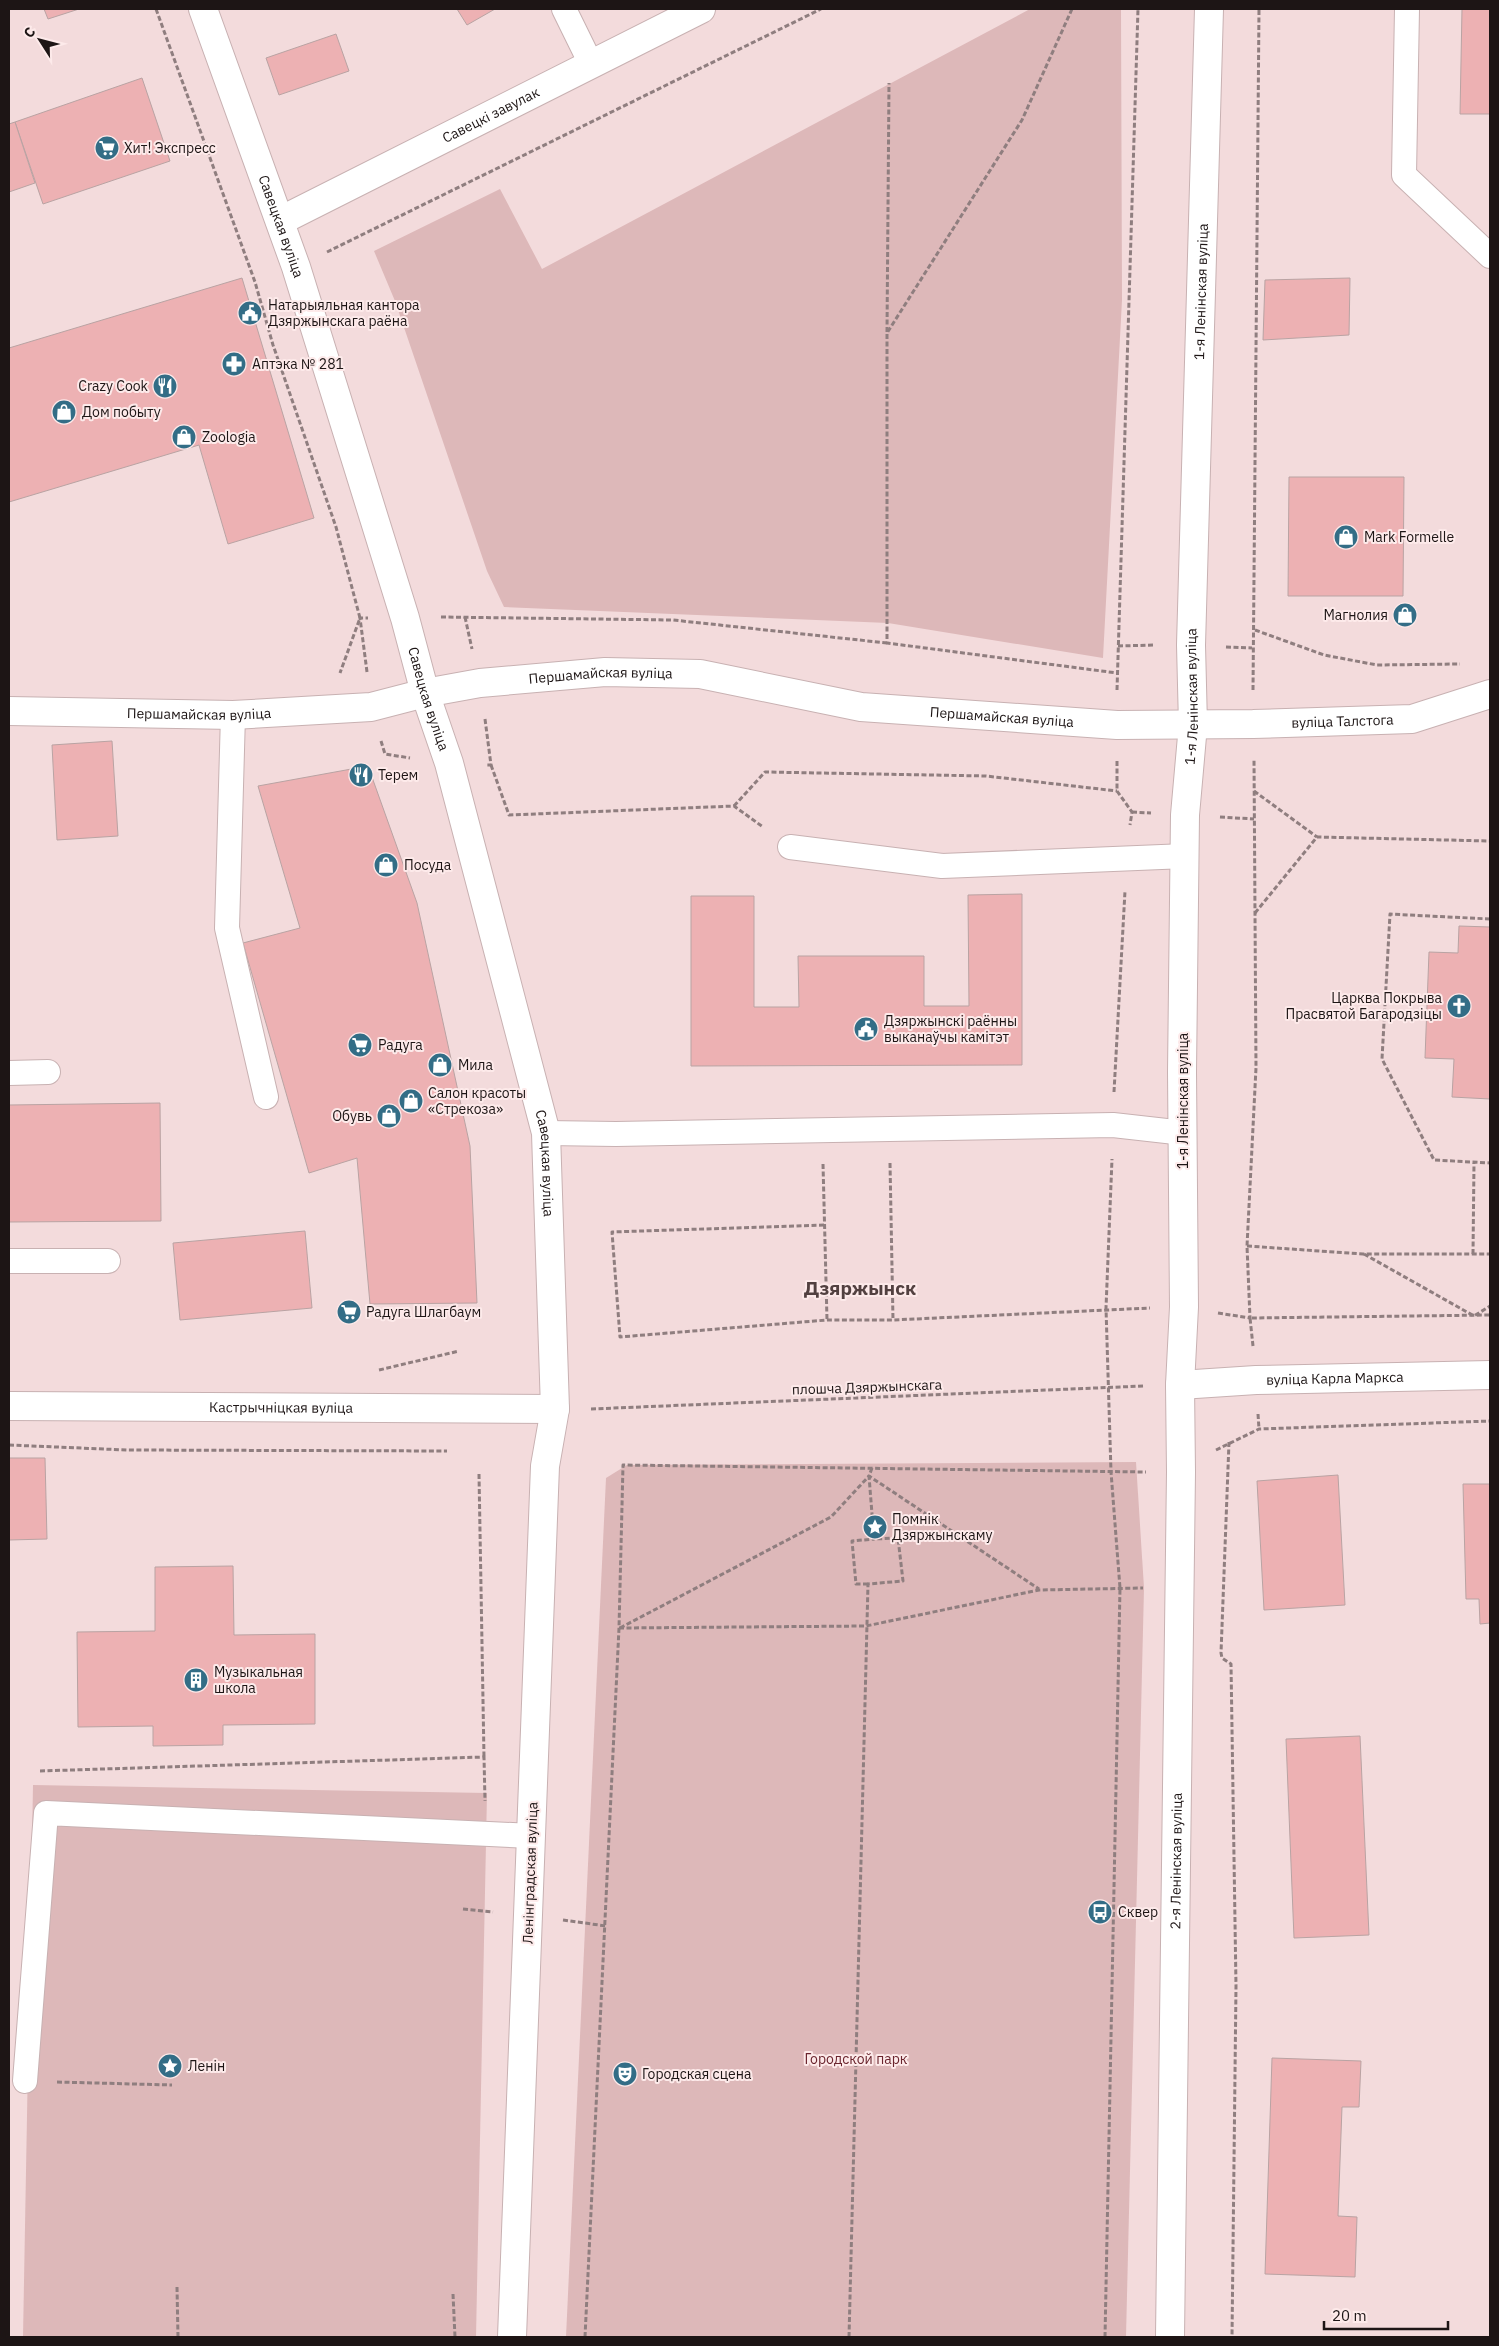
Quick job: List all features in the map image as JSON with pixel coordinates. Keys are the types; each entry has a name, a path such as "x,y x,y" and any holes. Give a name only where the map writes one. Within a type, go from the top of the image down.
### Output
{"street":[{"name":"Савецкая вуліца","path":"203,9 296,267 406,618 424,693 449,763 546,1133 554,1409"},
{"name":"Савецкі завулак","path":"280,221 702,9"},
{"name":"1-я Ленінская вуліца","path":"1180,1384 1184,1307 1182,1072 1185,815 1192,725 1191,645 1209,9"},
{"name":"Першамайская вуліца","path":"9,712 233,716 371,707 424,693 480,683 605,672 700,674 861,707 1117,724 1192,725"},
{"name":"вуліца Талстога","path":"1192,725 1412,719 1490,694"},
{"name":"вуліца Карла Маркса","path":"1180,1384 1256,1380 1490,1375"},
{"name":"2-я Ленінская вуліца","path":"1170,2337 1181,1472 1180,1384"},
{"name":"Кастрычніцкая вуліца","path":"9,1406 554,1409"},
{"name":"Ленінградская вуліца","path":"512,2337 545,1466 554,1409"}],"lane":[{"path":"564,9 591,64"},
{"path":"1407,9 1404,175 1490,256"},
{"path":"233,716 227,928 266,1097"},
{"path":"790,847 942,866 1186,856"},
{"path":"9,1073 48,1072"},
{"path":"546,1133 1113,1125 1184,1133"},
{"path":"9,1261 108,1261"},
{"path":"25,2081 46,1813 532,1836"}],"path":[{"path":"156,9 255,282 273,345 336,527 360,618"},
{"path":"255,282 296,267 821,9"},
{"path":"887,333 1022,120 1072,9"},
{"path":"1259,9 1255,630 1252,648 1256,1068 1246,1246 1259,1429"},
{"path":"890,83 887,333 887,643 1116,673"},
{"path":"1255,630 1324,655 1377,665 1462,664"},
{"path":"491,765 509,815 734,806 790,847"},
{"path":"734,806 765,772 986,776 1117,791"},
{"path":"1254,791 1317,837 1490,841"},
{"path":"1254,914 1317,837"},
{"path":"1490,918 1390,914 1382,1059 1434,1160 1474,1163 1490,1162"},
{"path":"890,1129 893,1320"},
{"path":"822,1130 827,1320"},
{"path":"1473,1254 1474,1163"},
{"path":"824,1225 612,1232 620,1338 827,1320 893,1320 1106,1308 1184,1307 1250,1318 1490,1315"},
{"path":"1246,1246 1363,1254 1490,1254"},
{"path":"1363,1254 1474,1316"},
{"path":"1474,1316 1490,1306"},
{"name":"плошча Дзяржынскага","path":"554,1409 1180,1384"},
{"path":"584,2337 619,1628 623,1465 1181,1472 1229,1442 1259,1429 1490,1420"},
{"path":"1229,1442 1220,1653 1222,1658 1231,1664 1236,1986 1232,2337"},
{"path":"9,1446 136,1450 447,1451"},
{"path":"619,1628 831,1517 869,1476 872,1468"},
{"path":"1105,2337 1120,1588 1111,1472"},
{"path":"442,1832 486,1802 479,1474"},
{"path":"869,1476 874,1539"},
{"path":"869,1476 1039,1590"},
{"path":"898,1538 903,1580 856,1584 852,1541 874,1539 898,1538"},
{"path":"849,2337 868,1584"},
{"path":"619,1628 866,1626 1039,1590 1144,1588"},
{"path":"40,1771 484,1757"},
{"path":"25,2081 172,2085"},
{"path":"177,2287 178,2337"},
{"path":"453,2294 455,2337"}],"green space":[{"path":"1030,9 1121,9 1122,300 1103,658 888,623 504,607 487,571 395,301 374,251 500,189 542,269"},
{"name":"Городской парк","path":"1136,1462 1144,1588 1126,2337 566,2337 606,1478 627,1465"},
{"path":"33,1785 487,1793 476,2337 23,2337"}],"building":[{"path":"44,9 79,9 48,19"},
{"path":"457,9 495,9 467,25"},
{"path":"1462,9 1490,9 1490,114 1460,114"},
{"path":"336,34 349,71 279,95 266,58"},
{"path":"142,78 170,161 43,204 15,122"},
{"path":"15,122 35,183 9,192 9,124"},
{"path":"242,278 314,518 228,544 199,445 9,502 9,348"},
{"path":"1350,278 1349,335 1263,340 1265,280"},
{"name":"Mark Formelle","path":"1289,477 1404,477 1403,596 1288,596"},
{"path":"112,741 118,836 57,840 52,745"},
{"name":"Радуга","path":"368,766 417,903 470,1146 477,1303 370,1304 357,1158 309,1173 243,943 300,928 258,786"},
{"path":"1022,894 1022,1065 691,1066 691,896 754,896 754,1007 799,1007 798,956 924,956 924,1006 969,1006 968,895"},
{"name":"Царква Покрыва Прасвятой Багародзіцы","path":"1459,926 1490,927 1490,1099 1452,1097 1454,1059 1425,1058 1429,952 1458,953"},
{"path":"160,1103 161,1221 9,1222 9,1105"},
{"path":"305,1231 312,1308 180,1320 173,1243"},
{"path":"9,1458 45,1458 47,1539 9,1540"},
{"path":"1338,1475 1345,1605 1264,1610 1257,1481"},
{"path":"1463,1484 1490,1484 1490,1623 1480,1624 1479,1599 1466,1599"},
{"name":"Музыкальная школа","path":"233,1566 234,1635 315,1634 315,1724 223,1725 223,1745 153,1746 153,1726 78,1727 77,1632 155,1631 155,1567"},
{"path":"1360,1736 1369,1935 1294,1938 1286,1739"},
{"path":"1272,2058 1361,2061 1359,2107 1342,2107 1338,2216 1357,2217 1355,2277 1265,2274"}],"place":[{"name":"Хит! Экспресс","path":"107,148"},
{"name":"Натарыяльная кантора Дзяржынскага раёна","path":"250,313"},
{"name":"Аптэка № 281","path":"234,364"},
{"name":"Crazy Cook","path":"165,386"},
{"name":"Дом побыту","path":"64,412"},
{"name":"Zoologia","path":"184,437"},
{"name":"Mark Formelle","path":"1346,537"},
{"name":"Магнолия","path":"1405,615"},
{"name":"Терем","path":"361,775"},
{"name":"Посуда","path":"386,865"},
{"name":"Царква Покрыва Прасвятой Багародзіцы","path":"1459,1006"},
{"name":"Дзяржынскі раённы выканаўчы камітэт","path":"866,1029"},
{"name":"Радуга","path":"360,1045"},
{"name":"Мила","path":"440,1065"},
{"name":"Салон красоты «Стрекоза»","path":"411,1101"},
{"name":"Обувь","path":"389,1116"},
{"name":"Радуга Шлагбаум","path":"349,1312"},
{"name":"Помнік Дзяржынскаму","path":"875,1527"},
{"name":"Музыкальная школа","path":"196,1680"},
{"name":"Сквер","path":"1100,1912"},
{"name":"Ленін","path":"170,2066"},
{"name":"Городская сцена","path":"625,2074"}],"district":[{"name":"Дзяржынск","path":"860,1288"}]}
